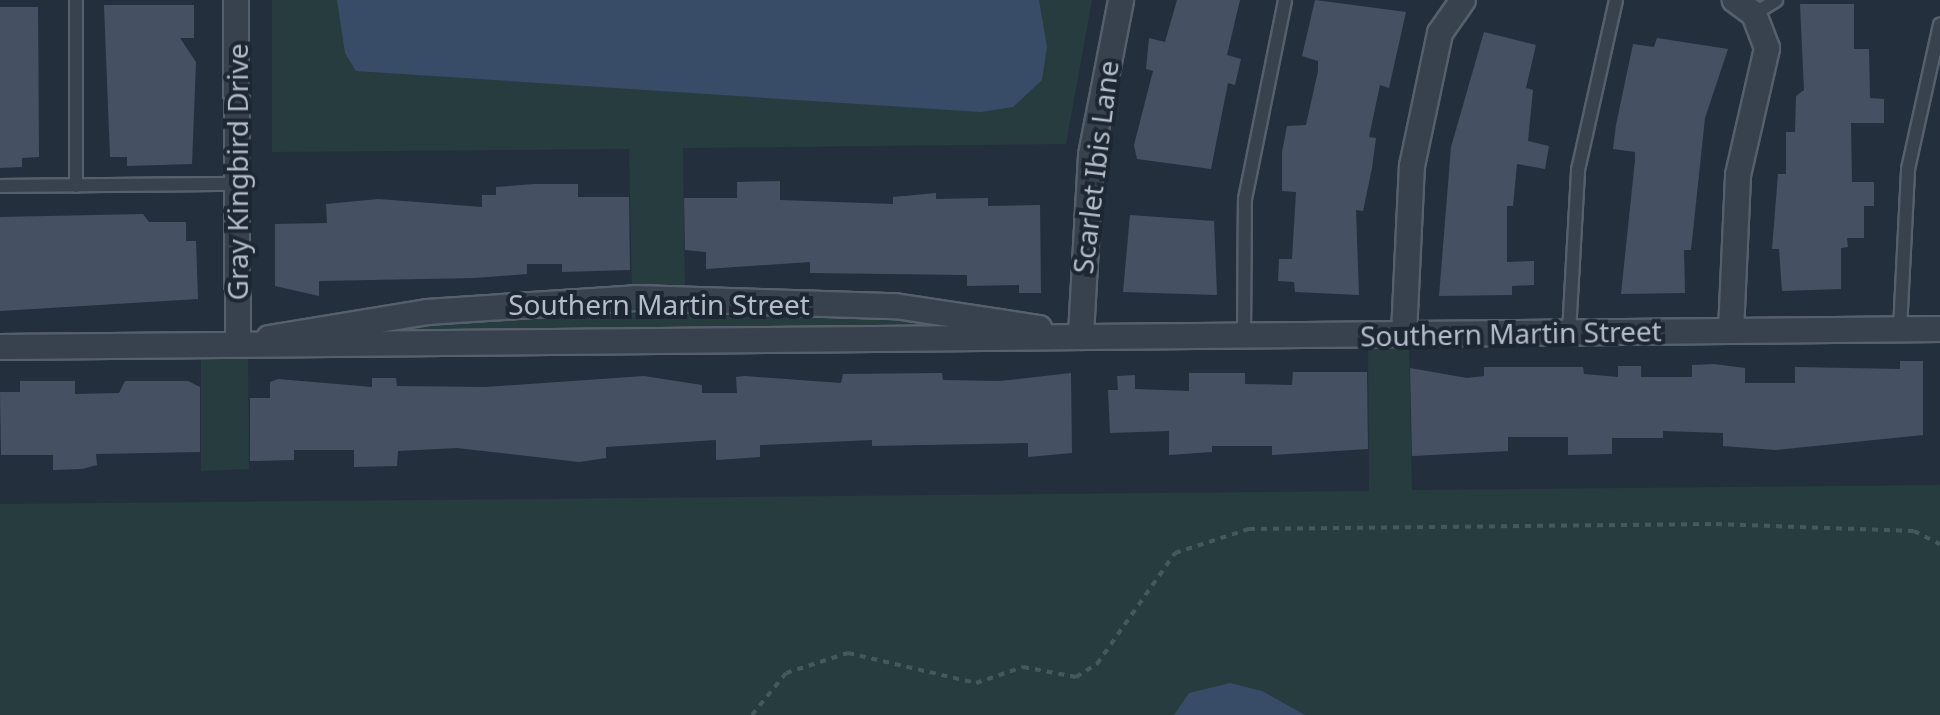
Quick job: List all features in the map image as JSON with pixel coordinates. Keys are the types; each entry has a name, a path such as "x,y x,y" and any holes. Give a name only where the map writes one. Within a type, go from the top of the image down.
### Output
{"street":[{"name":"Gray Kingbird Drive","path":"236,0 238,344"},
{"name":"Scarlet Ibis Lane","path":"1081,335 1091,155 1121,0"},
{"path":"1404,334 1412,166 1440,33 1455,2"},
{"path":"1731,331 1738,175 1767,48 1745,7"},
{"name":"Southern Martin Street","path":"238,344 427,312 636,298 895,306 1081,335"},
{"name":"Southern Martin Street","path":"0,347 937,343 1081,335 1940,329"}],"lane":[{"path":"76,0 76,186"},
{"path":"1244,335 1245,199 1285,0"},
{"path":"1569,333 1578,170 1616,0"},
{"path":"1745,7 1776,0"},
{"path":"1900,329 1908,169 1940,25"},
{"path":"0,186 239,184"}],"path":[{"path":"752,715 786,673 848,653 990,684 1023,667 1076,677 1107,651 1149,597 1175,553 1249,529 1716,524 1914,531 1940,544"}],"green space":[{"path":"272,0 1092,0 1066,144 683,148 685,290 632,291 629,149 272,152"},
{"path":"605,308 859,313 988,327 331,332"},
{"path":"1409,347 1412,490 1940,485 1940,715 0,715 0,504 1369,491 1368,348"},
{"path":"201,359 248,359 249,469 201,471"}],"water":[{"path":"337,0 1039,0 1047,47 1042,80 1013,107 981,112 356,71 345,53"},
{"path":"1230,683 1262,691 1305,715 1174,715 1189,693"}],"building":[{"path":"1177,0 1240,0 1227,55 1241,59 1235,85 1228,83 1211,169 1137,159 1134,145 1153,71 1146,69 1149,38 1165,42"},
{"path":"1315,0 1406,12 1389,88 1380,85 1369,137 1376,138 1372,168 1363,211 1356,210 1359,295 1295,292 1294,282 1278,281 1279,259 1292,259 1296,192 1282,191 1282,152 1287,126 1306,125 1318,71 1318,61 1302,56"},
{"path":"1800,4 1854,4 1854,49 1869,49 1870,98 1884,99 1884,123 1851,123 1852,182 1874,182 1874,206 1864,206 1864,238 1847,238 1848,247 1841,248 1841,289 1782,291 1779,249 1772,249 1778,174 1786,174 1786,132 1795,132 1796,96 1804,90"},
{"path":"104,5 194,5 194,38 180,38 196,62 192,164 127,166 127,157 110,157"},
{"path":"0,7 38,7 39,157 22,158 22,167 0,168"},
{"path":"1484,32 1536,45 1526,88 1533,90 1528,141 1549,146 1545,169 1517,164 1513,206 1507,206 1507,262 1534,261 1534,285 1512,286 1512,295 1439,296 1451,147"},
{"path":"1657,38 1728,49 1705,118 1691,250 1684,250 1685,293 1621,294 1635,152 1613,149 1616,125 1633,44 1654,47"},
{"path":"780,181 780,200 893,204 893,197 936,193 936,199 988,198 988,206 1040,205 1041,293 1019,293 1019,285 967,286 967,275 810,273 810,262 706,269 706,252 685,250 684,198 737,198 737,182"},
{"path":"578,184 578,197 629,197 630,270 562,272 562,264 527,264 527,274 319,281 319,296 275,286 275,224 327,223 326,204 378,199 482,207 482,195 496,195 496,187"},
{"path":"143,214 149,222 186,222 186,241 196,241 198,299 0,311 0,217"},
{"path":"1130,215 1214,221 1217,295 1123,292"},
{"path":"1900,361 1923,361 1923,435 1775,450 1723,446 1723,433 1663,431 1663,438 1612,438 1612,454 1568,455 1568,437 1508,437 1508,451 1412,456 1410,368 1467,378 1484,376 1484,367 1583,367 1584,374 1618,377 1618,366 1641,366 1641,377 1692,377 1692,365 1714,364 1745,368 1745,383 1795,383 1795,367 1900,369"},
{"path":"1293,372 1367,372 1368,449 1272,455 1272,446 1212,446 1212,452 1169,455 1169,431 1110,433 1108,390 1118,390 1117,376 1135,375 1135,389 1189,391 1189,373 1245,373 1245,384 1292,385"},
{"path":"942,373 943,380 1000,381 1071,373 1072,453 1028,457 1028,443 872,446 872,440 760,445 760,457 716,460 716,440 606,447 606,458 579,462 457,448 398,451 397,466 354,467 354,450 294,450 294,460 250,461 250,398 270,398 270,382 278,379 372,387 372,378 396,378 397,386 485,387 644,376 702,385 702,393 737,393 736,377 745,376 841,383 843,374"},
{"path":"20,381 75,381 75,394 119,393 125,381 188,381 200,387 200,452 96,454 97,465 53,470 53,455 1,455 0,392 20,392"}]}
